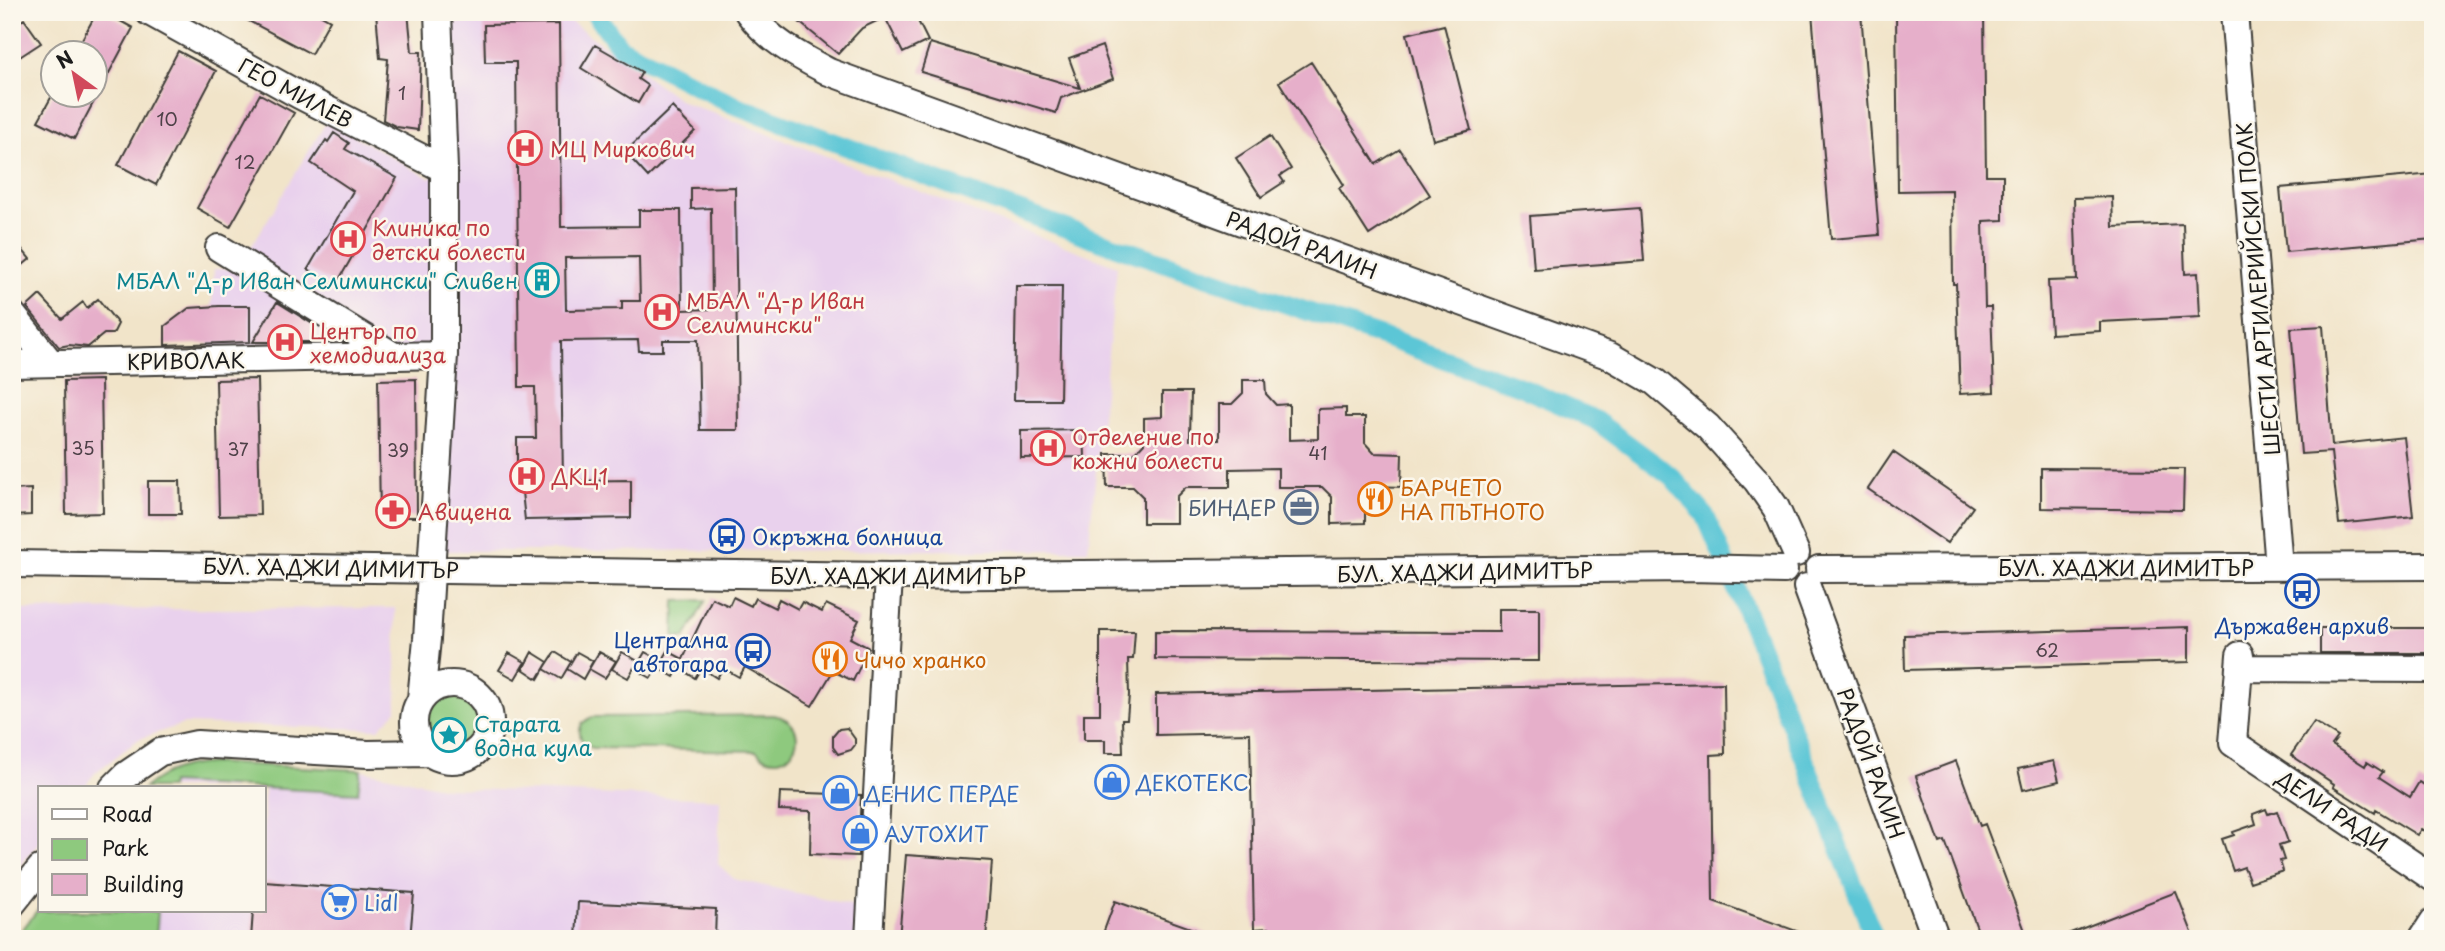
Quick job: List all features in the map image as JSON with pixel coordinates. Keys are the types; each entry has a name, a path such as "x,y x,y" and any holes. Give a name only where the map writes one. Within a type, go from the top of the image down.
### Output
{"street":[{"name":"ГЕО МИЛЕВ","path":"149,12 299,95 444,169"},
{"path":"368,754 417,710 436,687 454,684 470,688 482,699 489,714 489,731 480,748 463,759 443,760 429,753 420,744 415,733 417,710 427,639 444,355 444,169 438,12"},
{"name":"РАДОЙ РАЛИН","path":"747,12 787,49 829,72 1610,356 1655,382 1708,427 1756,481 1776,508 1781,564"},
{"name":"ШЕСТИ АРТИЛЕРИЙСКИ ПОЛК","path":"2234,12 2278,567"},
{"path":"219,248 394,356"},
{"path":"12,314 50,362"},
{"name":"КРИВОЛАК","path":"12,364 444,355"},
{"path":"1781,564 1810,554 1816,561 1813,578"},
{"name":"БУЛ. ХАДЖИ ДИМИТЪР","path":"12,564 889,576 1689,568 1781,564"},
{"name":"БУЛ. ХАДЖИ ДИМИТЪР","path":"1813,578 2433,566"},
{"path":"869,939 889,576"},
{"name":"РАДОЙ РАЛИН","path":"1813,578 1936,939"},
{"path":"427,639 454,684"},
{"name":"ДЕЛИ РАДИ","path":"2433,669 2240,662 2233,743 2433,878"},
{"path":"115,786 126,775 160,752 197,744 368,754 429,753"},
{"path":"12,904 38,872"},
{"path":"2422,939 2433,922"}],"shaded area":[{"name":"МБАЛ \"Д-р Иван Селимински\"","path":"475,12 557,12 683,102 1117,266 1088,550 432,551 444,355 209,360 214,269 238,269 327,121 429,178 444,169 439,28 459,22"},
{"path":"395,608 397,710 379,729 183,724 139,739 96,772 85,786 38,786 38,844 12,876 12,610"},
{"path":"192,764 361,770 446,788 720,799 718,864 734,879 860,907 857,939 15,939 38,910 38,912 266,912 266,786 147,786 171,770"}],"green space":[{"path":"706,600 685,638 674,637 675,601"},
{"path":"446,690 458,690 475,699 482,710 482,734 475,745 458,754 446,754 434,749 425,740 420,728 420,716 425,704 434,695"},
{"path":"774,715 788,720 795,729 797,739 788,756 779,760 768,759 756,751 592,748 583,741 580,732 583,723 593,717"},
{"path":"214,763 361,770 358,793 266,786 171,783 170,786 147,786 177,769"},
{"path":"38,910 38,912 158,912 156,939 15,939"}],"building":[{"path":"97,12 104,12 133,28 108,75 108,38 83,38"},
{"path":"232,12 316,12 330,20 311,54"},
{"path":"376,12 408,12 412,52 421,52 418,130 397,127 383,120 388,59 380,58"},
{"path":"787,12 907,12 911,20 916,17 928,41 903,53 885,17 862,28 838,54"},
{"path":"1812,12 1861,12 1879,235 1831,239"},
{"path":"1896,12 1984,12 1986,175 2003,175 2003,220 1983,221 1985,307 1991,307 1994,392 1960,394 1956,284 1953,284 1952,190 1898,191"},
{"path":"24,19 38,39 38,45 12,62 12,27"},
{"name":"МБАЛ \"Д-р Иван Селимински\" Сливен","path":"559,24 561,227 639,226 639,210 681,210 682,310 712,309 711,208 691,209 691,188 735,187 738,430 700,430 698,340 663,340 663,351 639,351 638,340 561,341 563,481 631,480 631,518 525,520 522,492 517,492 517,438 536,438 535,387 519,387 516,62 485,62 484,25","holes":["639,257 640,301 622,301 622,309 566,310 565,258"]},
{"path":"1444,25 1471,130 1433,140 1407,34"},
{"path":"930,43 1080,88 1069,58 1102,46 1113,79 1061,98 1056,113 921,72"},
{"path":"595,45 642,72 638,79 648,86 638,103 581,68"},
{"path":"178,51 216,71 156,185 118,165"},
{"path":"1311,62 1376,164 1400,149 1430,195 1369,235 1339,188 1344,185 1279,82"},
{"path":"260,94 294,113 230,227 197,208"},
{"path":"672,107 695,131 648,177 625,152"},
{"path":"45,108 90,108 74,139 38,121"},
{"path":"334,133 349,143 345,149 397,178 336,285 308,269 353,191 311,163"},
{"path":"1270,136 1291,169 1280,176 1284,182 1261,197 1236,158"},
{"path":"2433,174 2433,239 2286,252 2280,188"},
{"path":"2112,197 2113,227 2183,224 2185,274 2198,273 2200,317 2100,322 2100,331 2051,334 2048,281 2077,280 2074,198"},
{"path":"1640,208 1644,261 1534,269 1530,216"},
{"path":"12,237 30,259 12,274"},
{"path":"1016,286 1062,286 1060,400 1014,400"},
{"path":"40,295 62,319 83,302 87,308 98,299 118,324 113,334 104,334 88,347 59,347 27,307"},
{"path":"277,302 314,325 312,342 253,342"},
{"path":"250,306 250,342 165,345 165,326 189,308"},
{"path":"2323,326 2332,445 2404,437 2413,516 2339,524 2331,452 2301,454 2291,328"},
{"path":"257,379 260,515 219,516 216,380"},
{"path":"416,379 417,517 380,517 378,380"},
{"path":"101,380 103,513 66,514 64,381"},
{"path":"1243,380 1265,380 1266,394 1276,405 1289,404 1289,440 1318,439 1318,409 1346,408 1346,417 1365,417 1365,443 1374,453 1402,454 1401,487 1375,486 1365,497 1365,523 1332,524 1332,497 1322,487 1278,487 1278,468 1230,469 1230,487 1186,487 1176,497 1176,523 1143,523 1143,497 1133,487 1107,487 1106,454 1134,454 1144,443 1144,418 1162,417 1162,392 1191,392 1190,440 1219,440 1219,404 1232,404 1243,393"},
{"path":"1084,430 1085,457 1021,458 1021,431"},
{"path":"1893,452 1973,507 1947,543 1868,489"},
{"path":"2041,468 2184,469 2183,510 2041,508"},
{"path":"148,481 180,481 181,514 148,514"},
{"path":"31,489 31,515 12,516 12,490"},
{"path":"733,597 751,606 755,598 775,608 779,599 798,609 802,602 822,612 826,604 859,620 850,638 869,648 853,681 833,671 812,706 745,667 739,677 723,668 717,678 701,668 695,678 679,668 674,677 658,668 668,651 683,659 712,598 729,606"},
{"path":"1499,609 1539,609 1539,661 1155,659 1155,631 1499,632"},
{"path":"2189,627 2189,662 1905,670 1904,635"},
{"path":"2320,628 2433,628 2433,653 2320,653"},
{"path":"1100,631 1135,631 1133,659 1128,659 1127,719 1122,719 1123,753 1105,753 1105,740 1084,740 1084,714 1100,714"},
{"path":"532,652 548,662 538,679 523,669"},
{"path":"555,652 571,662 561,679 544,669"},
{"path":"577,652 593,661 583,679 567,669"},
{"path":"599,652 616,661 605,678 589,669"},
{"path":"622,652 638,661 628,678 612,669"},
{"path":"645,652 661,661 651,678 635,669"},
{"path":"509,653 525,662 515,679 499,670"},
{"path":"1724,683 1725,754 1711,755 1713,901 1813,937 1812,939 1269,939 1269,928 1254,929 1250,733 1156,735 1156,694"},
{"path":"2314,722 2338,737 2332,745 2365,766 2367,762 2383,772 2379,777 2410,797 2419,782 2433,790 2433,837 2421,829 2417,835 2376,810 2375,813 2333,787 2334,784 2291,755"},
{"path":"847,728 855,739 855,745 851,750 838,754 833,747 833,736 839,729"},
{"path":"1956,761 1980,826 1985,824 2028,939 1981,939 1945,841 1940,843 1916,776"},
{"path":"2054,761 2059,781 2023,790 2018,769"},
{"path":"780,792 861,795 858,856 810,854 811,811 779,810"},
{"path":"2266,809 2268,814 2277,811 2288,842 2279,845 2284,860 2280,861 2283,871 2250,882 2244,867 2233,871 2222,839 2256,824 2253,814"},
{"path":"906,855 992,861 986,939 899,939"},
{"name":"Lidl","path":"266,882 414,893 410,939 251,939 253,912 266,912"},
{"path":"2176,892 2193,935 2183,939 2055,939"},
{"path":"1115,901 1216,937 1101,939"},
{"path":"578,902 716,909 715,939 576,939"}],"waterway":[{"path":"594,12 620,47 732,104 1100,241 1521,387 1595,420 1671,476 1705,515 1752,626 1875,939"}],"place":[{"name":"МЦ Миркович","path":"525,148"},
{"name":"Клиника по детски болести","path":"348,239"},
{"name":"МБАЛ \"Д-р Иван Селимински\" Сливен","path":"542,280"},
{"name":"МБАЛ \"Д-р Иван Селимински\"","path":"662,312"},
{"name":"Център по хемодиализа","path":"285,342"},
{"name":"Отделение по кожни болести","path":"1048,448"},
{"name":"ДКЦ1","path":"527,476"},
{"name":"БАРЧЕТО НА ПЪТНОТО","path":"1375,499"},
{"name":"БИНДЕР","path":"1301,507"},
{"name":"Авицена","path":"393,511"},
{"name":"Окръжна болница","path":"727,536"},
{"name":"Държавен архив","path":"2302,591"},
{"name":"Централна автогара","path":"753,651"},
{"name":"Чичо хранко","path":"830,659"},
{"name":"Старата водна кула","path":"449,735"},
{"name":"ДЕКОТЕКС","path":"1112,782"},
{"name":"ДЕНИС ПЕРДЕ","path":"840,793"},
{"name":"АУТОХИТ","path":"860,833"},
{"name":"Lidl","path":"339,902"}]}
